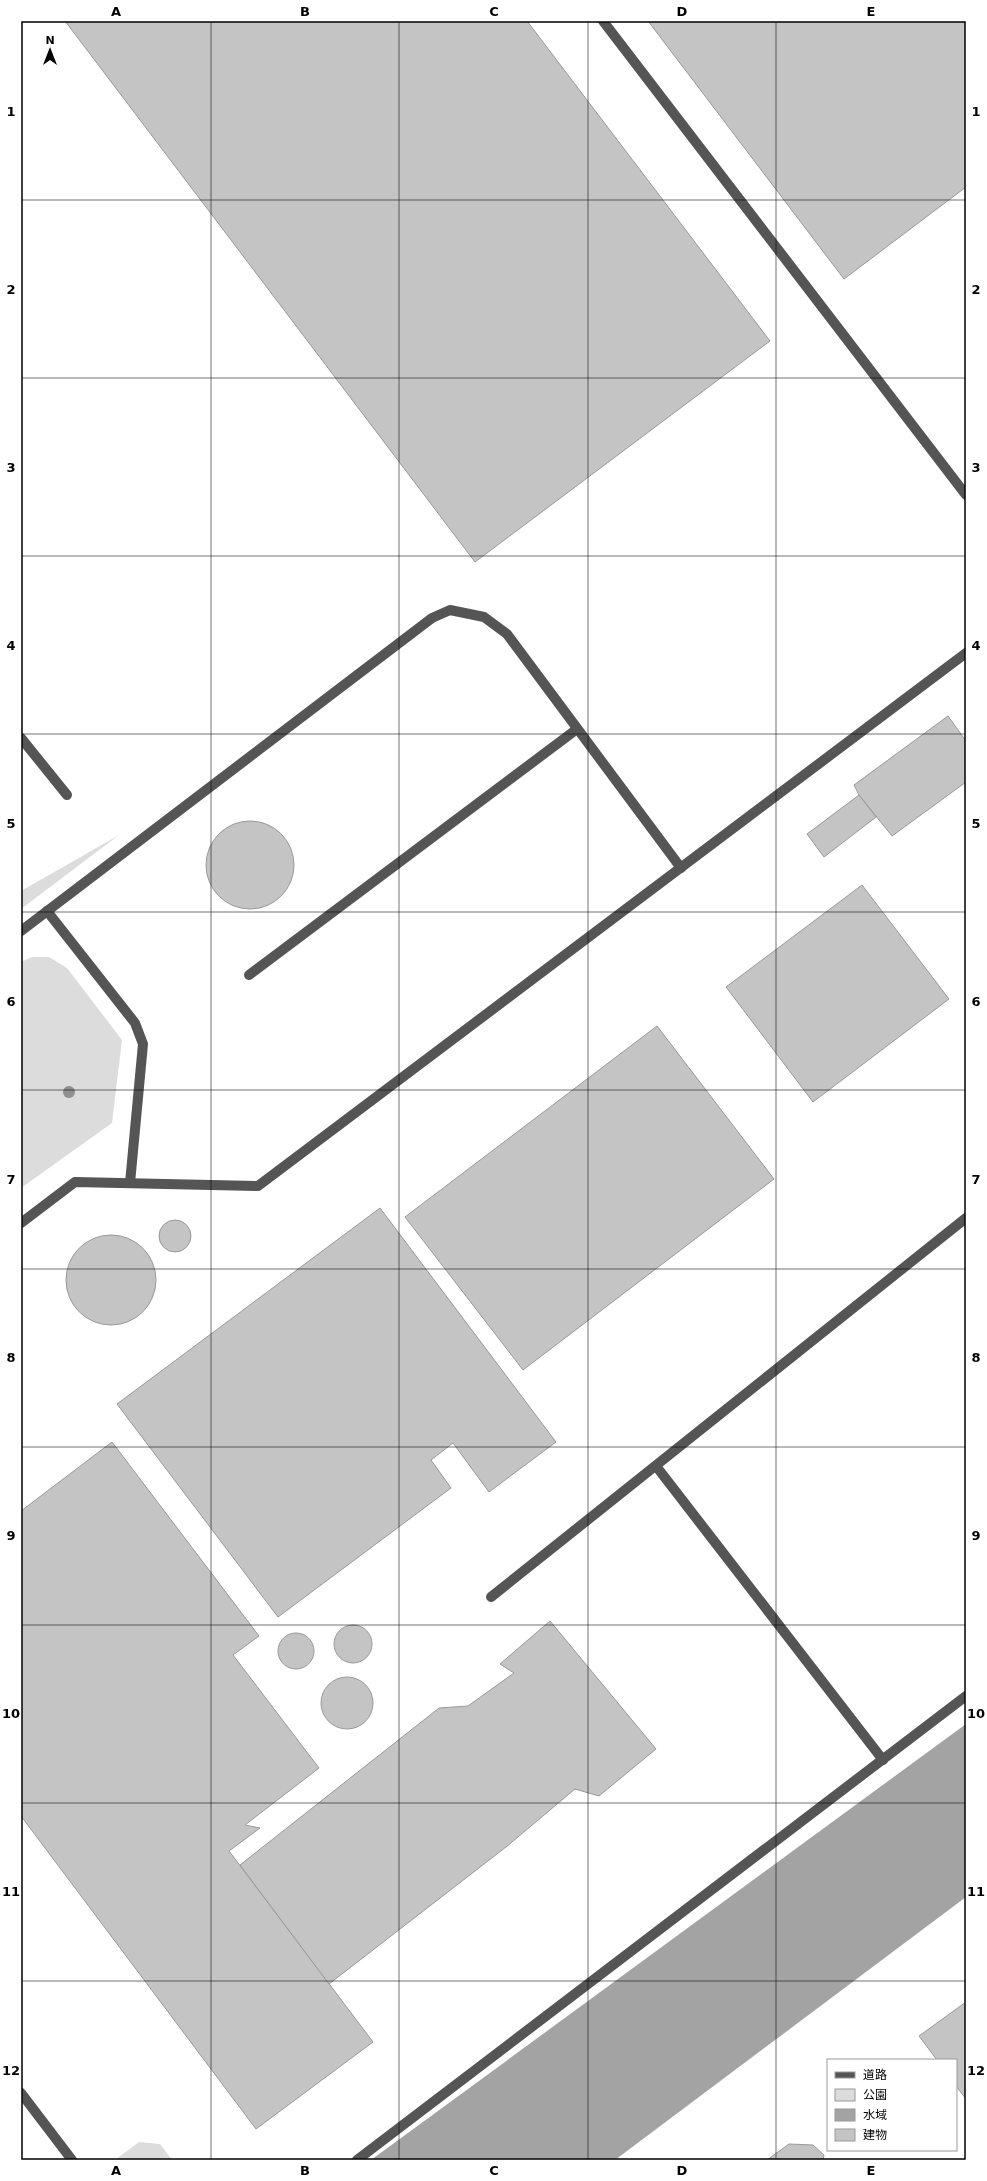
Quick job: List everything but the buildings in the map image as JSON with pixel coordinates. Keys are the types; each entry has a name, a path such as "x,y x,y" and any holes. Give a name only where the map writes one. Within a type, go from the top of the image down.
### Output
{"lane":[{"path":"603,21 966,495"},
{"path":"21,931 432,618 450,610 484,617 507,634 681,868"},
{"path":"21,1223 76,1182 258,1186 966,653"},
{"path":"249,975 577,729"},
{"path":"21,738 67,796"},
{"path":"47,911 135,1023 144,1044 130,1183"},
{"path":"491,1597 966,1218"},
{"path":"656,1466 883,1760"},
{"path":"357,2160 966,1696"},
{"path":"21,2093 72,2160"}],"green space":[{"path":"119,835 21,909 21,891"},
{"path":"32,957 49,957 67,968 122,1040 112,1123 21,1188 21,962"},
{"path":"139,2142 160,2144 172,2160 115,2160"}],"water":[{"path":"966,1724 966,1897 615,2160 371,2160"}]}
